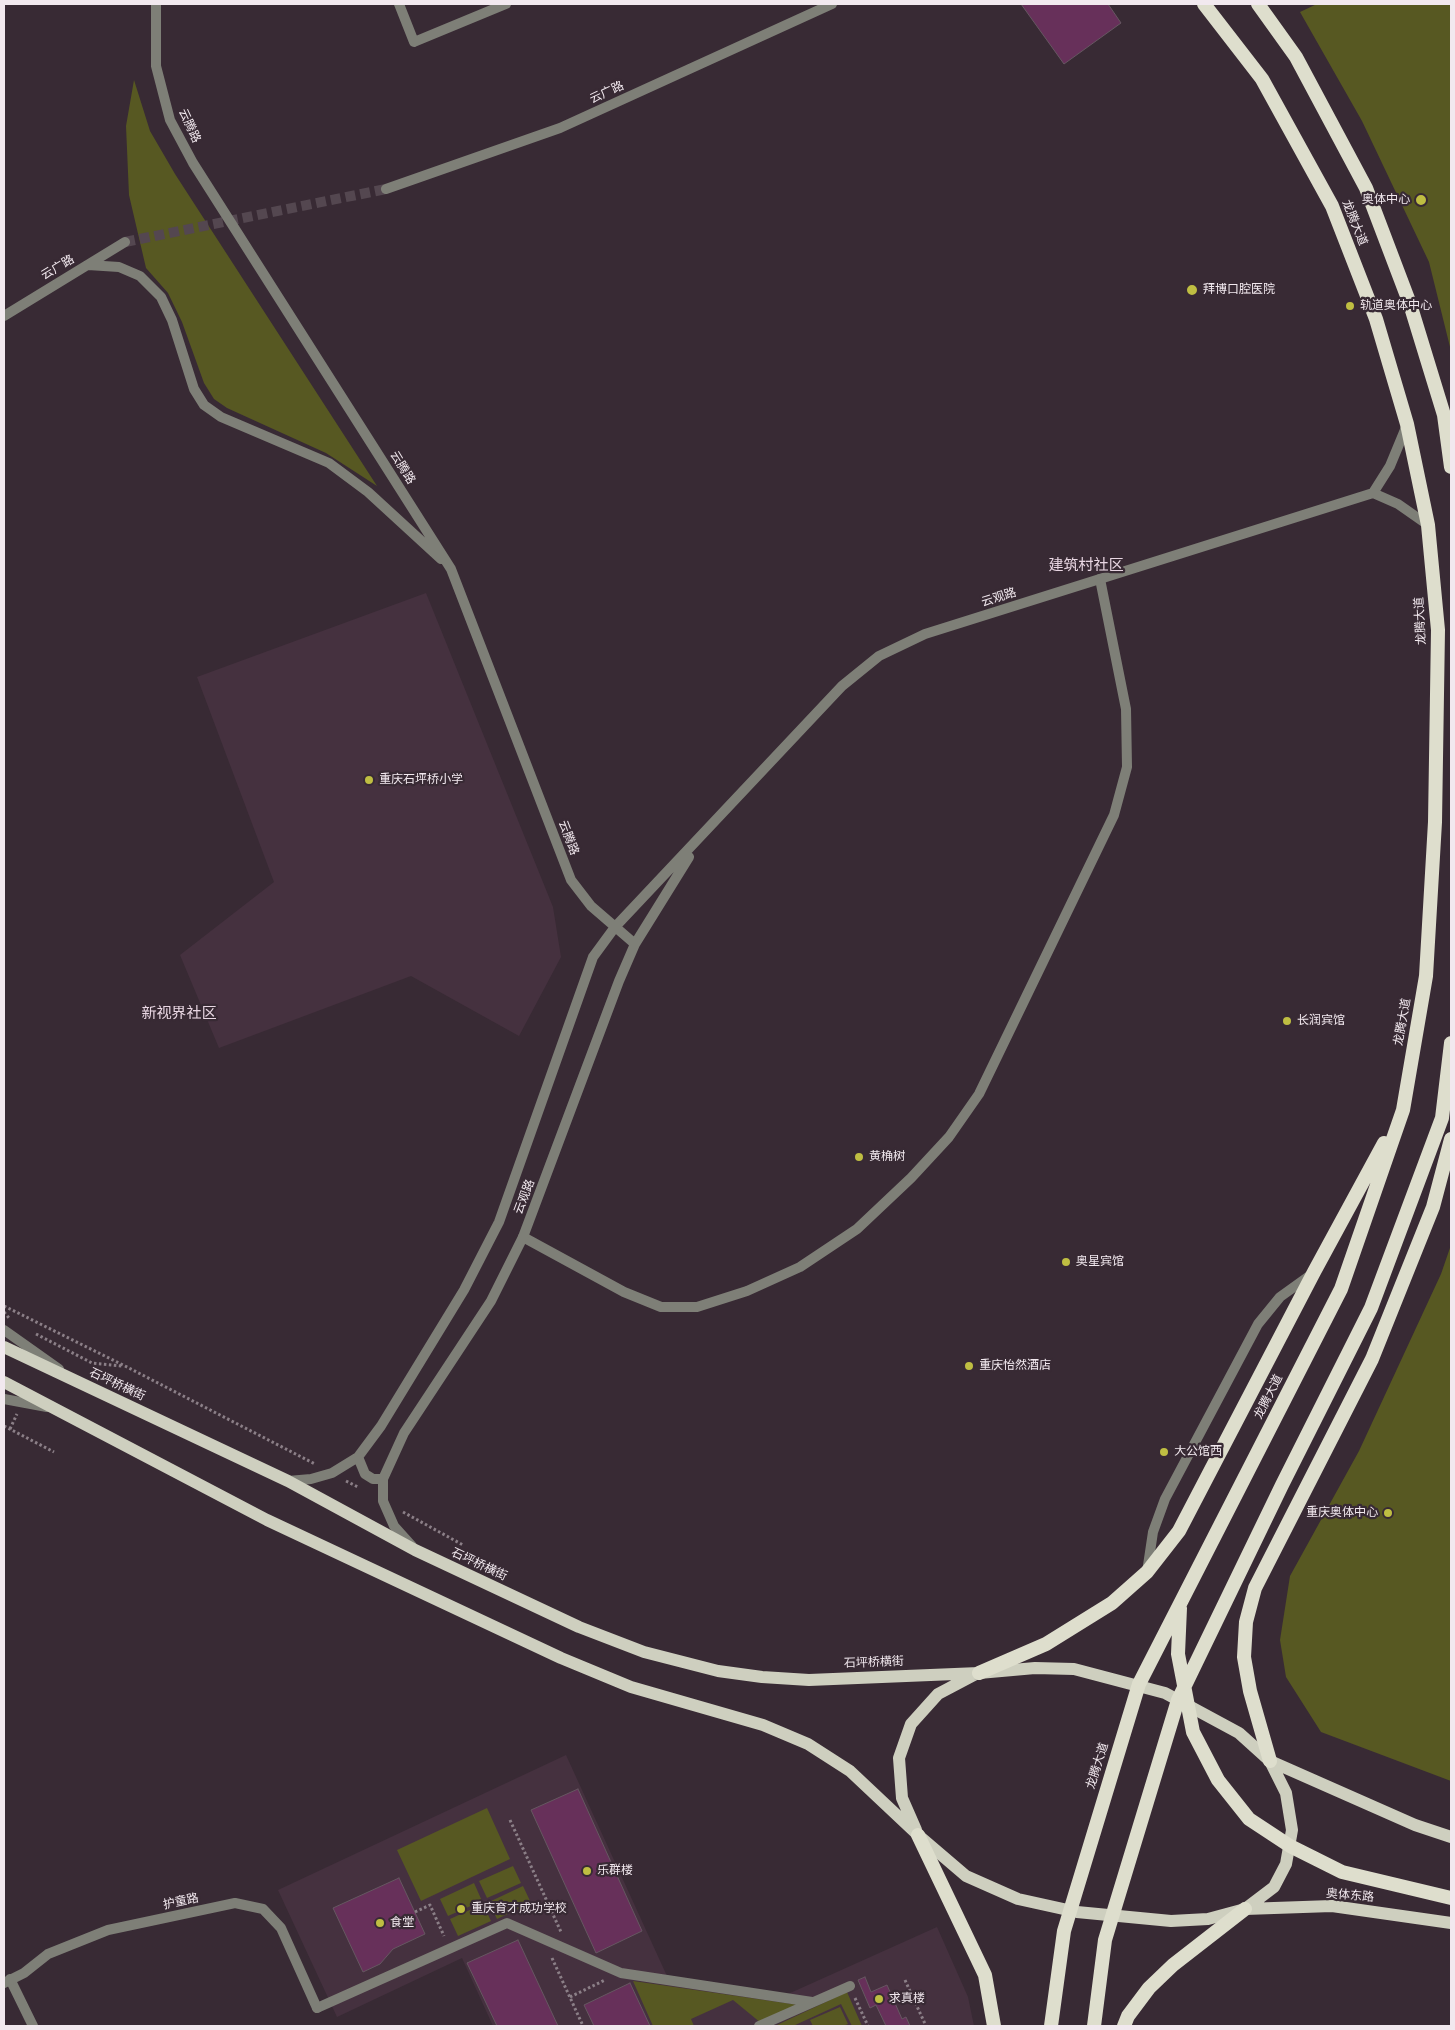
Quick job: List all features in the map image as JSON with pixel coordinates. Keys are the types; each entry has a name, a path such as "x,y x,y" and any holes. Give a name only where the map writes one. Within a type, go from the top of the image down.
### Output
{"highway":[{"name":"龙腾大道","path":"1051,2026 1064,1931 1139,1684 1341,1289 1402,1110 1426,976 1435,822 1438,630 1428,525 1407,424 1376,319 1332,206 1262,79 1204,4"},
{"name":"龙腾大道","path":"1258,4 1296,57 1366,188 1410,304 1444,415 1451,467"},
{"path":"1444,415 1451,441"},
{"path":"1094,2026 1105,1940 1178,1700 1282,1484 1371,1308 1442,1118 1451,1043"},
{"path":"979,1673 1046,1644 1112,1603 1147,1572 1179,1530 1314,1272 1402,1110"},
{"path":"1270,1761 1250,1691 1244,1657 1246,1622 1255,1588 1372,1359 1433,1207 1451,1138"},
{"path":"1181,1602 1178,1654 1193,1732 1218,1780 1249,1819 1290,1846 1342,1872 1451,1898"},
{"path":"918,1835 985,1975 994,2026"},
{"path":"1124,2026 1128,2016 1149,1988 1173,1965 1245,1910"}],"main road":[{"name":"石坪桥横街","path":"4,1347 288,1481 415,1550 589,1631 644,1652 718,1670 762,1677 809,1680 979,1673 1035,1668 1074,1669 1165,1693 1239,1734 1270,1761"},
{"path":"4,1382 266,1520 560,1658 631,1687 763,1725 808,1744 850,1771 918,1835 966,1876 1018,1898 1069,1910 1171,1921 1208,1919 1245,1910 1274,1887 1286,1864 1292,1830 1286,1793 1270,1761"},
{"path":"918,1835 902,1798 900,1758 911,1724 938,1694 979,1673"},
{"path":"1270,1761 1415,1825 1451,1837"},
{"name":"奥体东路","path":"1245,1910 1332,1906 1451,1923"}],"street":[{"name":"云腾路","path":"156,4 156,66 170,120 193,163 451,569 571,880 591,906 635,944"},
{"path":"399,4 414,42 506,4"},
{"name":"云广路","path":"386,188 560,128 832,4"},
{"name":"云广路","path":"4,316 125,242"},
{"path":"88,265 119,267 140,276 161,297 172,320 194,389 204,405 221,417 329,463 368,492 451,569"},
{"path":"1407,424 1390,466 1373,493 1398,504 1428,525"},
{"name":"云观路","path":"288,1481 311,1479 332,1473 358,1457 381,1426 464,1290 499,1222 593,957 615,927 700,839 842,686 879,656 925,634 1373,493"},
{"path":"523,1237 624,1292 661,1307 697,1307 747,1291 800,1267 857,1229 912,1178 949,1137 979,1094 1114,815 1127,767 1126,709 1100,579"},
{"name":"云观路","path":"415,1550 394,1526 383,1501 383,1479 404,1434 490,1301 523,1237 619,981 635,944 700,839"},
{"path":"1147,1572 1153,1532 1166,1499 1258,1324 1280,1297 1314,1272"},
{"path":"4,1330 78,1382"},
{"path":"4,1398 59,1410"},
{"path":"358,1457 365,1474 373,1478 383,1479"},
{"name":"护童路","path":"7,1981 24,1973 48,1954 108,1930 235,1904 263,1909 281,1928 318,2008 450,1948"},
{"path":"450,1948 507,1923 569,1948 621,1973 812,2002"},
{"path":"7,1981 33,2026"},
{"path":"759,2026 850,1986"}],"path":[{"path":"4,1306 126,1366 321,1467"},
{"path":"29,1330 92,1363 126,1366"},
{"path":"4,1426 54,1452"},
{"path":"396,1508 463,1545"},
{"path":"510,1820 569,1948"},
{"path":"415,1912 430,1905 450,1948"},
{"path":"543,1938 583,2026"},
{"path":"570,1997 621,1973"},
{"path":"905,1980 926,2026"},
{"path":"850,1986 868,2026"}],"shaded area":[{"path":"1317,4 1451,4 1451,351 1429,262 1362,121 1300,12"},
{"path":"134,80 150,131 175,174 377,486 326,453 227,408 214,399 204,383 182,322 168,293 146,268 129,195 126,126"},
{"name":"重庆石坪桥小学","path":"426,593 553,907 561,957 519,1036 411,976 219,1048 180,955 274,882 197,677"},
{"name":"重庆奥体中心","path":"1451,1245 1451,1781 1321,1732 1286,1677 1280,1640 1290,1576 1359,1451 1441,1274"},
{"name":"重庆育才成功学校","path":"566,1755 667,1976 788,1994 937,1927 968,1997 974,2026 493,2026 462,1958 337,2017 278,1890"},
{"path":"487,1808 510,1859 421,1901 397,1850"},
{"path":"513,1866 521,1883 487,1898 479,1881"},
{"path":"474,1883 482,1901 448,1916 440,1899"},
{"path":"523,1886 531,1903 497,1919 489,1902"},
{"path":"483,1904 491,1921 458,1936 450,1919"},
{"path":"633,1981 799,2005 761,2023 733,2000 691,2019 694,2026 653,2026"},
{"path":"847,1992 862,2026 852,2026 841,2004 793,2026 775,2026"},
{"path":"840,2007 848,2024 843,2026 813,2026 810,2020"}],"building":[{"path":"1021,4 1108,4 1121,23 1064,64"},
{"name":"乐群楼","path":"578,1789 642,1931 596,1953 531,1810"},
{"name":"食堂","path":"399,1878 425,1934 393,1949 380,1964 363,1972 333,1908"},
{"path":"518,1940 558,2026 497,2026 467,1963"},
{"name":"求真楼","path":"865,1977 871,1992 887,1985 902,2019 906,2017 910,2026 886,2026 876,2005 870,2008 858,1980"},
{"path":"630,1983 650,2026 594,2026 584,2005"}],"tunnel":[{"path":"125,242 386,189"}],"place":[{"name":"奥体中心","path":"1421,200"},
{"name":"拜博口腔医院","path":"1192,290"},
{"name":"轨道奥体中心","path":"1350,306"},
{"name":"重庆石坪桥小学","path":"369,780"},
{"name":"长润宾馆","path":"1287,1021"},
{"name":"黄桷树","path":"859,1157"},
{"name":"奥星宾馆","path":"1066,1262"},
{"name":"重庆怡然酒店","path":"969,1366"},
{"name":"大公馆西","path":"1164,1452"},
{"name":"重庆奥体中心","path":"1388,1513"},
{"name":"乐群楼","path":"587,1871"},
{"name":"重庆育才成功学校","path":"461,1909"},
{"name":"食堂","path":"380,1923"},
{"name":"求真楼","path":"879,1999"}],"district":[{"name":"建筑村社区","path":"1086,566"},
{"name":"新视界社区","path":"179,1014"}]}
